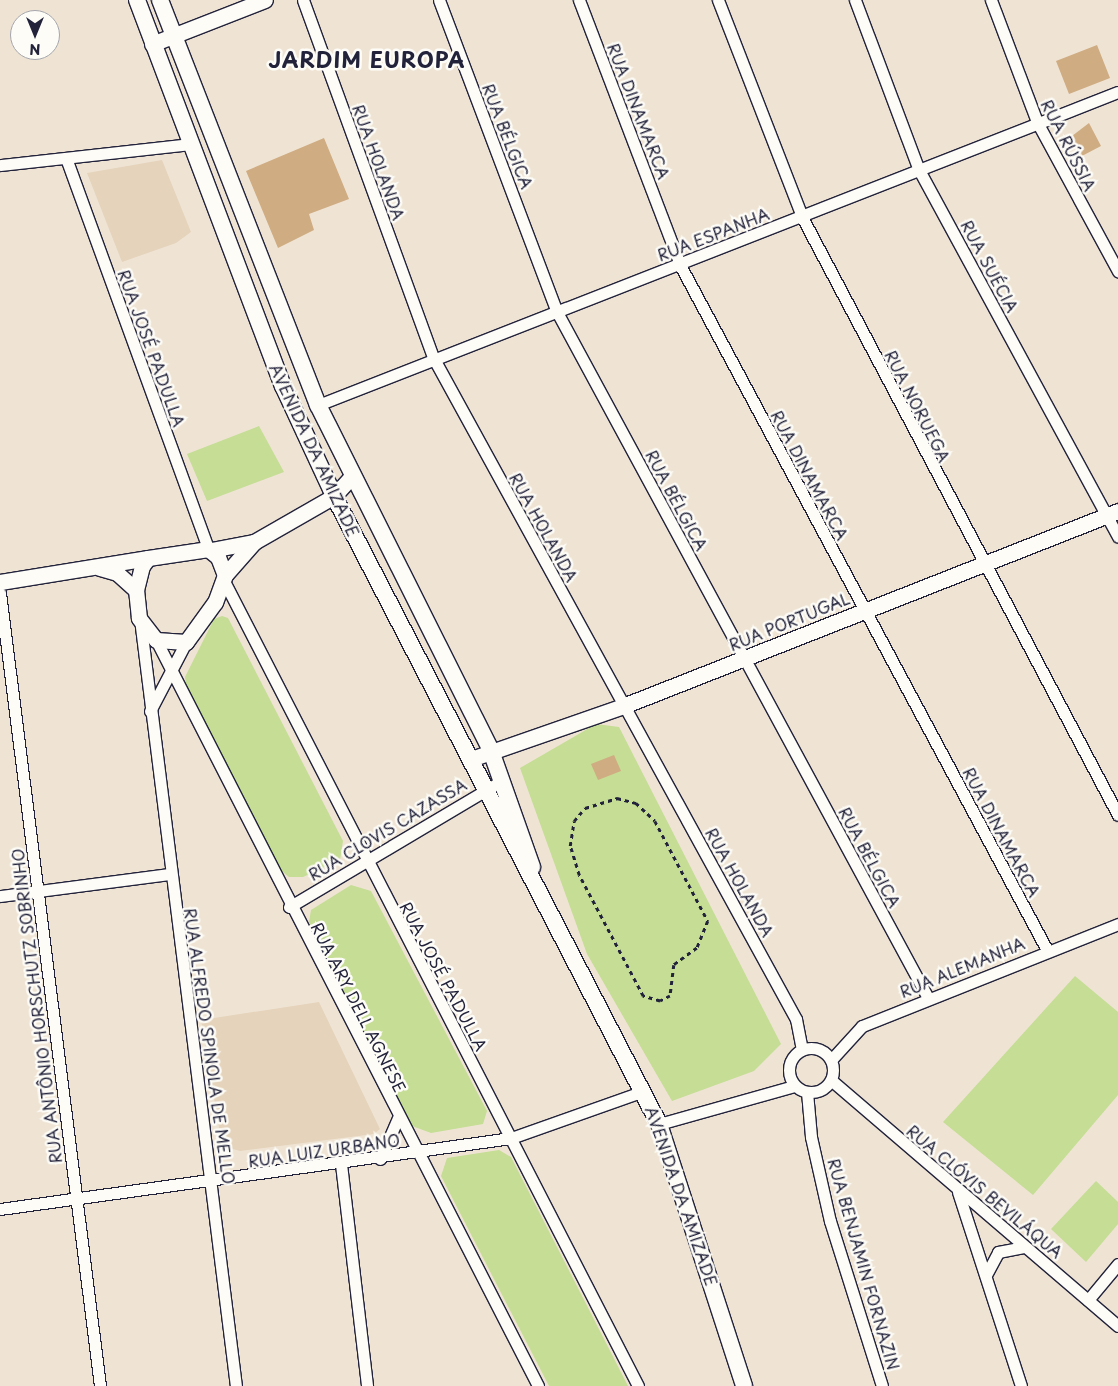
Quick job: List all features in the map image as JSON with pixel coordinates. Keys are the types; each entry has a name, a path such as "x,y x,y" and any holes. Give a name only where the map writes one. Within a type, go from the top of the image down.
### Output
{"main road":[{"name":"AVENIDA DA AMIZADE","path":"137,0 152,44 283,386 334,496 471,759 509,841 535,880 644,1091 659,1124 744,1386"},
{"name":"AVENIDA DA AMIZADE","path":"160,0 318,404 352,476 491,751 503,780 535,880"},
{"path":"283,386 303,406 318,404"}],"street":[{"path":"152,44 266,0"},
{"name":"RUA HOLANDA","path":"303,0 434,359 796,1019 802,1049"},
{"name":"RUA BÉLGICA","path":"439,0 557,312 928,998"},
{"name":"RUA DINAMARCA","path":"579,0 680,265 863,610 1047,950"},
{"name":"RUA NORUEGA","path":"718,0 802,217 982,564 1118,815"},
{"name":"RUA SUÉCIA","path":"855,0 920,170 1112,513 1118,536"},
{"name":"RUA RÚSSIA","path":"991,0 1037,122 1118,271"},
{"name":"RUA ESPANHA","path":"318,404 680,265 1037,122 1118,92"},
{"path":"0,164 190,144"},
{"name":"RUA JOSÉ PADULLA","path":"66,158 210,550"},
{"path":"0,582 254,542 334,496 352,476"},
{"name":"RUA PORTUGAL","path":"471,759 623,706 1112,513"},
{"path":"150,711 186,642 200,629 224,578 254,542"},
{"path":"210,550 224,578"},
{"path":"148,558 136,590 139,618 156,640 186,642"},
{"path":"99,567 117,573 136,590"},
{"name":"RUA JOSÉ PADULLA","path":"224,578 365,862 511,1138 638,1386"},
{"name":"RUA ANTÔNIO HORSCHUTZ SOBRINHO","path":"0,593 100,1386"},
{"name":"RUA ALFREDO SPINOLA DE MELLO","path":"139,618 170,874 212,1181 236,1386"},
{"name":"RUA ARY DELL AGNESE","path":"156,640 170,674 289,907 538,1386"},
{"name":"RUA CLOVIS CAZASSA","path":"289,907 503,780"},
{"path":"0,896 170,874"},
{"name":"RUA ALEMANHA","path":"831,1060 862,1026 1047,950 1118,924"},
{"path":"659,1124 741,1097 794,1086 807,1092 821,1090 831,1080 831,1060 815,1048 802,1049 790,1061 794,1086"},
{"name":"RUA CLÓVIS BEVILÁQUA","path":"831,1080 958,1192 1118,1326"},
{"name":"RUA LUIZ URBANO","path":"0,1209 380,1159 511,1138 644,1091"},
{"name":"RUA BENJAMIN FORNAZIN","path":"807,1092 811,1136 830,1220 882,1386"},
{"path":"380,1159 398,1118"},
{"path":"341,1164 367,1386"},
{"path":"958,1192 1021,1386"},
{"path":"986,1275 998,1252 1024,1247"},
{"path":"1088,1300 1118,1264"}],"path":[{"path":"617,798 636,803 655,821 708,921 696,948 674,965 670,996 651,1000 632,976 579,875 570,846 574,821 585,808 617,798"}],"shaded area":[{"path":"162,160 191,232 176,243 122,262 87,173"},
{"path":"319,1002 380,1129 374,1134 240,1151 222,1146 201,1020"}],"green space":[{"path":"259,426 284,472 207,501 187,454"},
{"path":"222,616 228,618 343,841 340,860 303,877 289,877 278,868 187,691 185,677 214,619"},
{"path":"596,724 619,727 781,1044 754,1071 672,1101 587,954 520,768"},
{"path":"351,885 371,891 487,1111 483,1124 431,1133 412,1126 309,922 311,910"},
{"path":"1075,976 1118,1012 1118,1095 1033,1195 943,1122"},
{"path":"499,1150 511,1157 628,1386 549,1386 441,1176 447,1158"},
{"path":"1096,1181 1118,1202 1118,1224 1086,1262 1051,1229"}],"building":[{"path":"1097,45 1110,78 1069,94 1056,61"},
{"path":"1089,123 1101,146 1080,157 1072,136"},
{"path":"324,138 349,199 309,214 314,230 278,248 246,171"},
{"path":"614,755 621,771 598,780 591,764"}],"district":[{"name":"JARDIM EUROPA","path":"367,59"}]}
